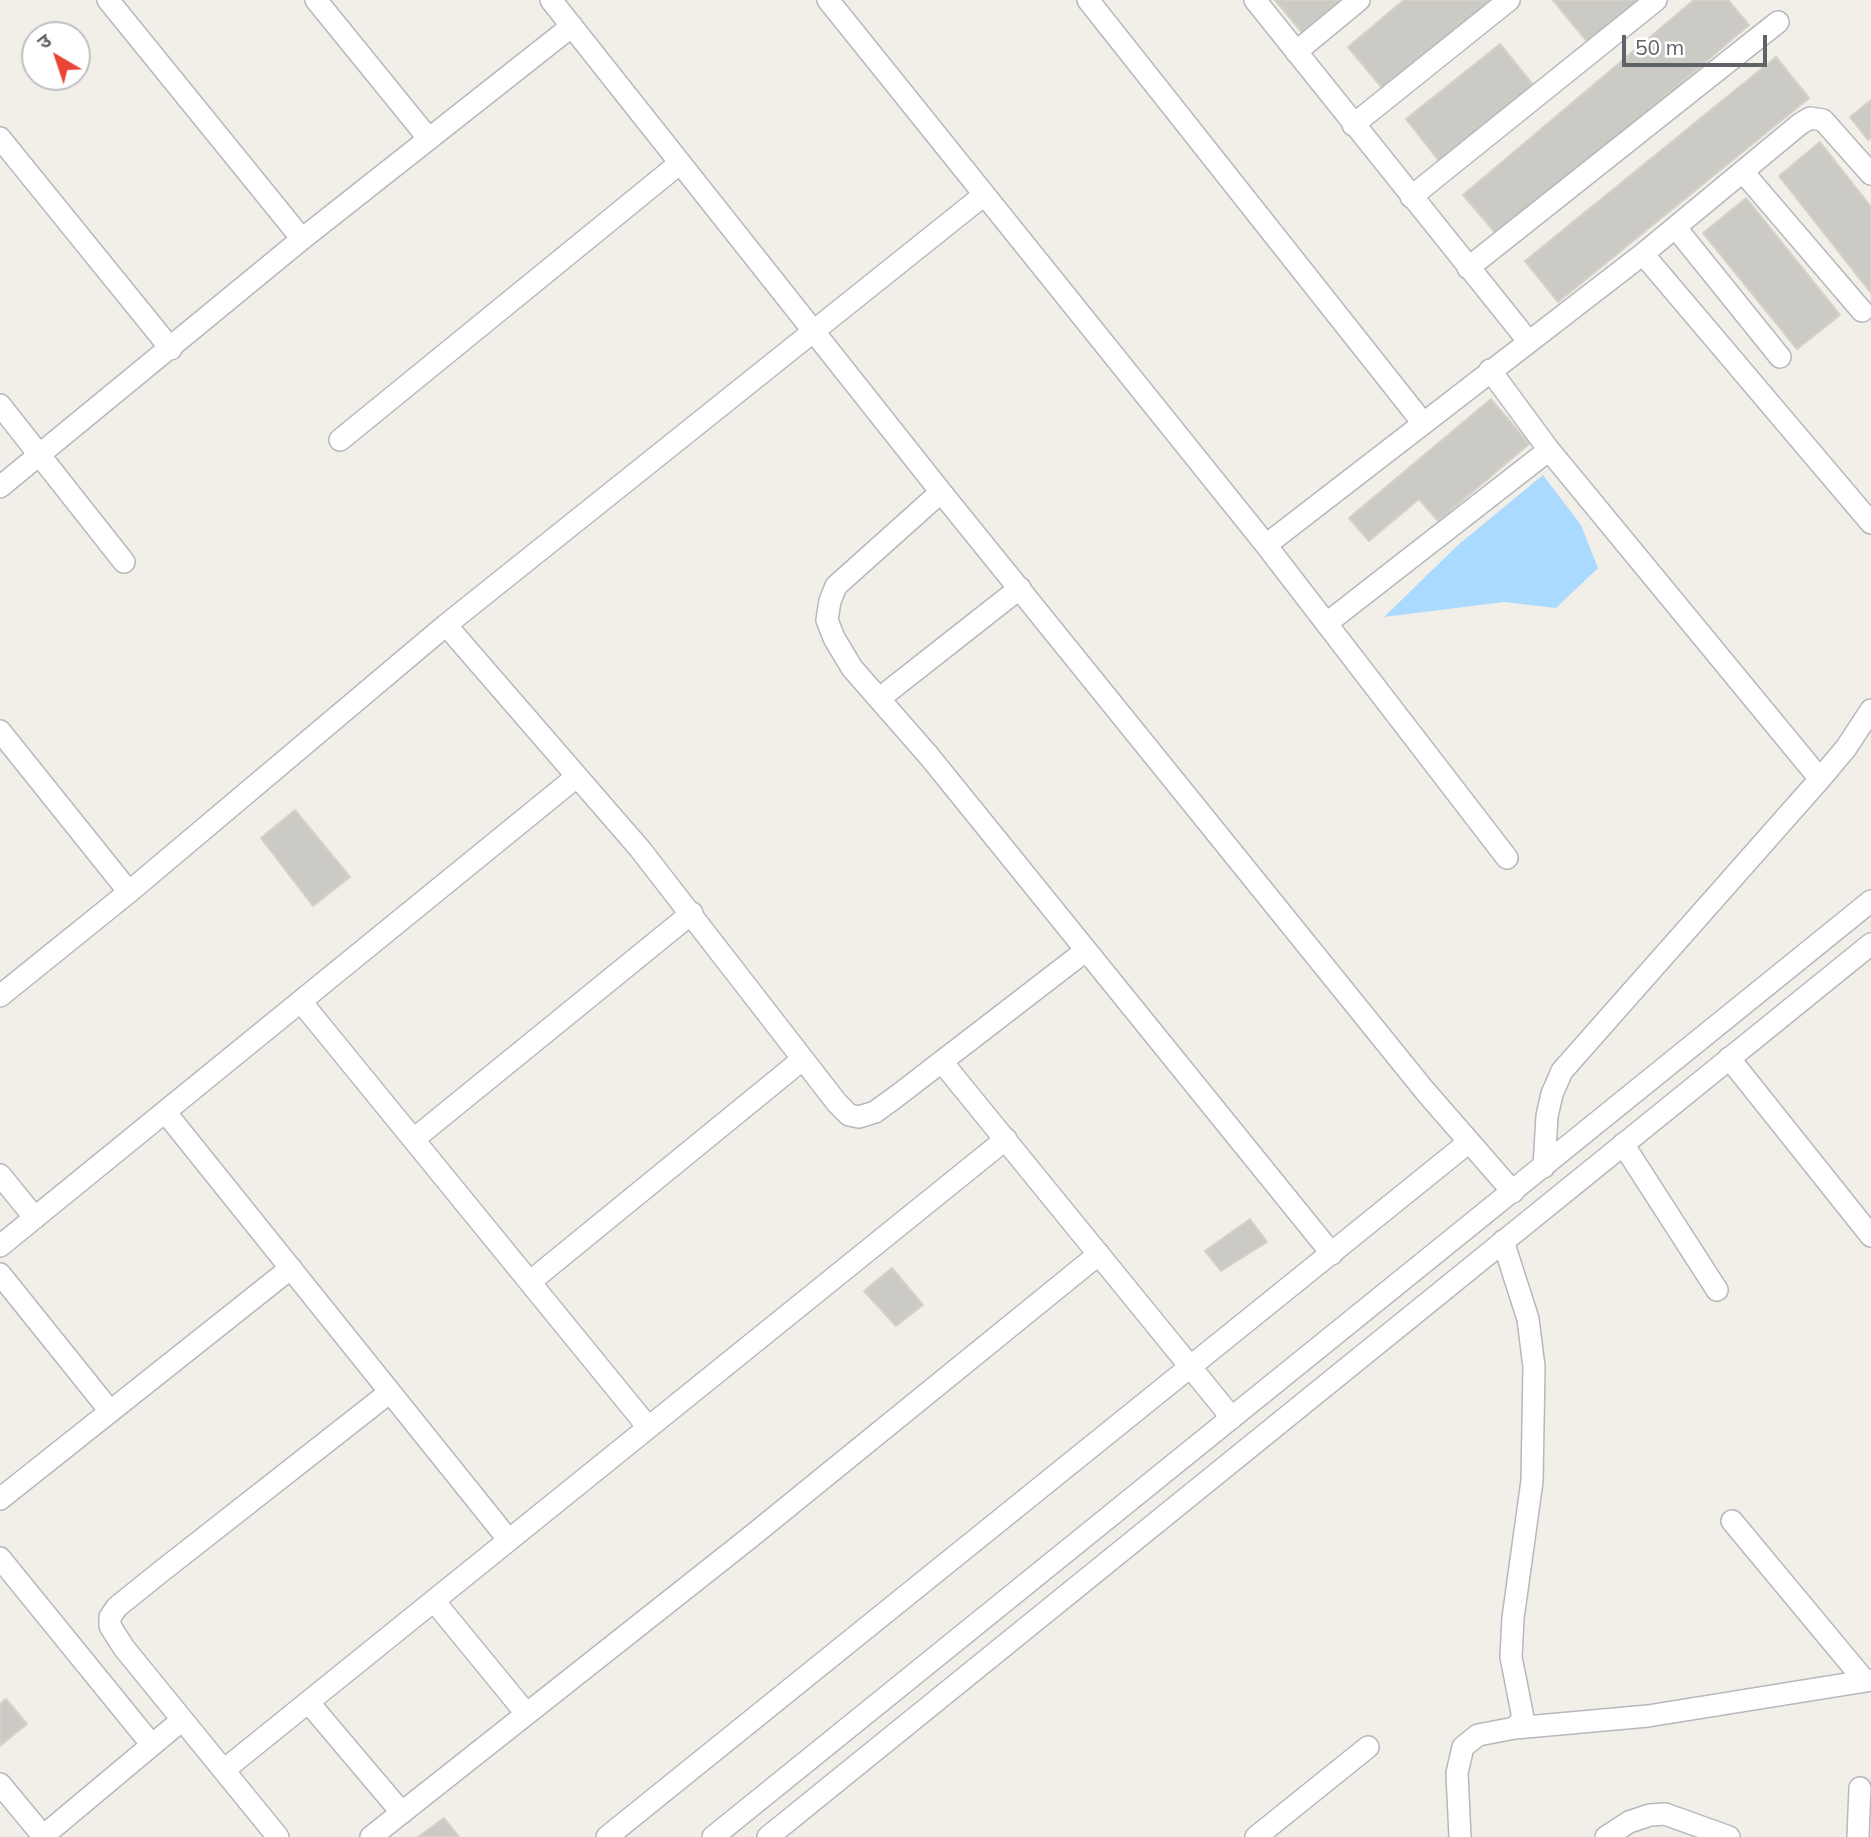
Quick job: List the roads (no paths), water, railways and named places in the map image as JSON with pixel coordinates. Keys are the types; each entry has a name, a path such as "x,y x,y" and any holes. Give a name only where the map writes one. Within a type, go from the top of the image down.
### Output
{"street":[{"path":"108,0 302,239"},
{"path":"316,0 429,139"},
{"path":"551,0 1020,589 1469,1142 1513,1192"},
{"path":"828,0 1266,545 1507,858"},
{"path":"1088,0 1423,423"},
{"path":"1255,0 1529,342"},
{"path":"1296,52 1359,0"},
{"path":"1353,125 1509,0"},
{"path":"1412,197 1656,0"},
{"path":"1468,268 1777,22"},
{"path":"0,488 302,239 572,26"},
{"path":"1266,545 1643,254 1810,118 1817,118 1831,125 1868,163"},
{"path":"0,138 171,349"},
{"path":"340,440 680,163"},
{"path":"1743,172 1862,311"},
{"path":"0,996 129,892 446,625 984,195"},
{"path":"1676,228 1780,357"},
{"path":"1643,254 1871,523"},
{"path":"1490,370 1549,450 1820,779"},
{"path":"0,405 124,562"},
{"path":"1327,623 1549,450"},
{"path":"942,492 836,586 827,620 834,638 852,668 880,698 1332,1254"},
{"path":"880,698 1020,589"},
{"path":"446,625 575,778 609,812 692,913 837,1103 849,1115 859,1117 874,1112 1084,952"},
{"path":"1544,1167 1547,1116 1552,1094 1562,1071 1820,779 1846,748 1871,709"},
{"path":"0,731 129,892"},
{"path":"0,1247 575,778"},
{"path":"713,1837 1871,901"},
{"path":"414,1139 692,913"},
{"path":"768,1837 1871,944"},
{"path":"302,1003 648,1427"},
{"path":"1729,1058 1871,1237"},
{"path":"531,1281 803,1059"},
{"path":"942,1062 1232,1418"},
{"path":"166,1113 508,1539"},
{"path":"224,1770 1006,1139"},
{"path":"607,1837 1469,1142"},
{"path":"1623,1144 1717,1290"},
{"path":"0,1175 35,1218"},
{"path":"1503,1241 1528,1319 1534,1367 1532,1481 1512,1631 1512,1667 1522,1718 1515,1728"},
{"path":"371,1837 525,1712 748,1539 1099,1254"},
{"path":"0,1499 291,1268"},
{"path":"0,1274 110,1411"},
{"path":"278,1837 114,1635 110,1617 117,1607 158,1574 390,1392"},
{"path":"1732,1521 1868,1680"},
{"path":"0,1558 152,1745"},
{"path":"435,1601 525,1712"},
{"path":"1460,1837 1457,1773 1463,1747 1478,1735 1515,1728 1648,1716 1868,1680"},
{"path":"309,1703 402,1813"},
{"path":"0,1784 42,1837 182,1720"},
{"path":"1256,1837 1368,1747"},
{"path":"1858,1837 1860,1788"},
{"path":"1606,1837 1629,1822 1650,1815 1665,1814 1730,1837"}],"water":[{"path":"1543,475 1581,525 1598,568 1556,608 1504,602 1384,617 1458,545"}]}
